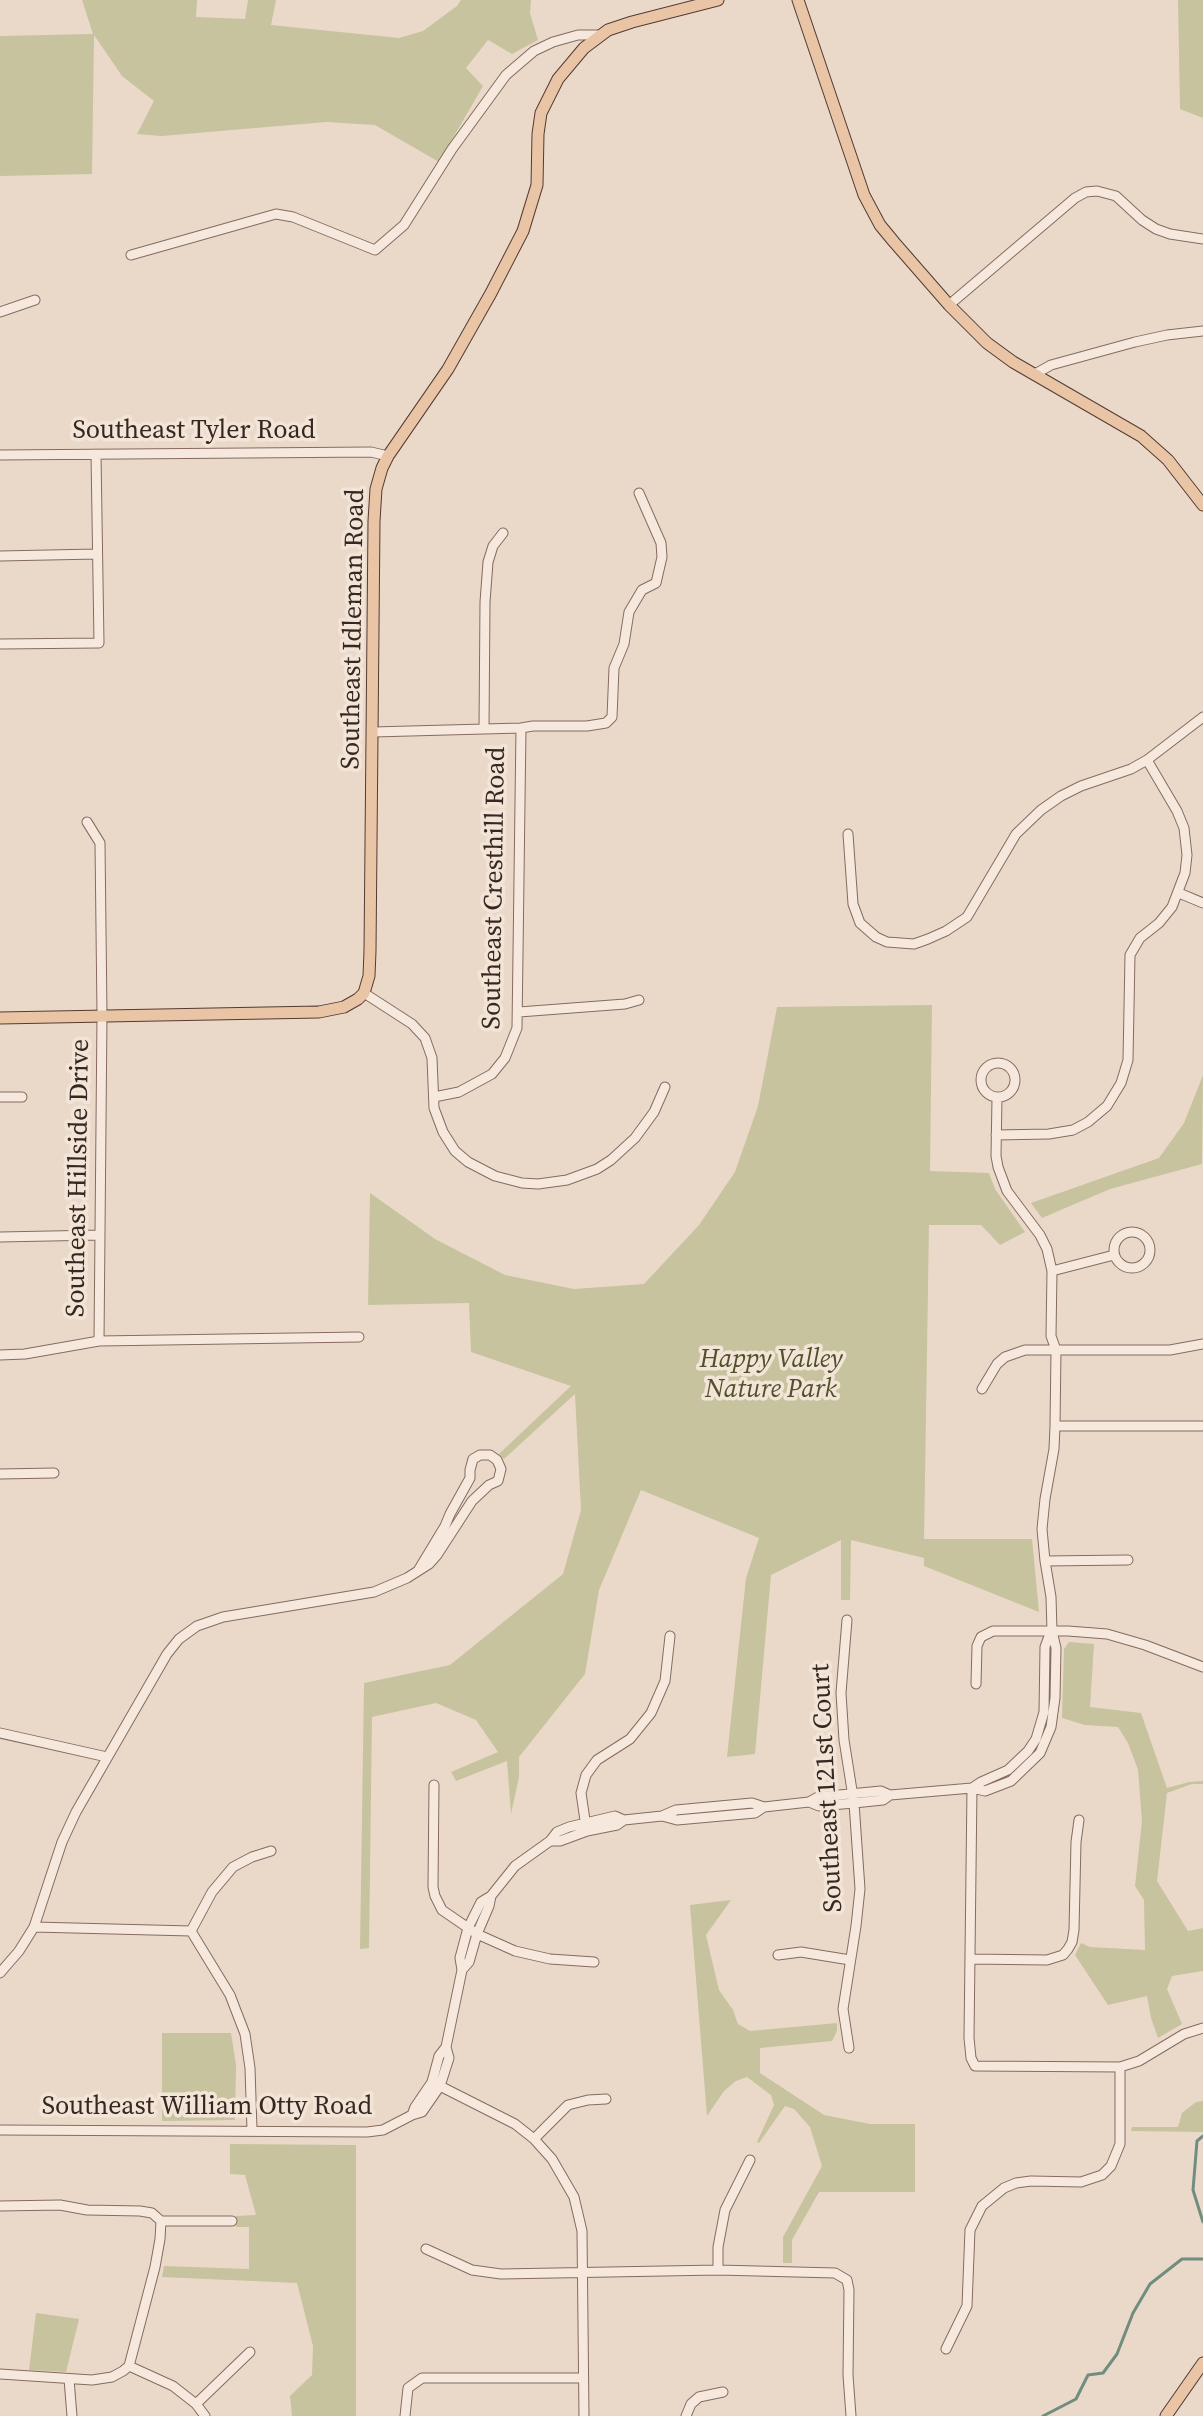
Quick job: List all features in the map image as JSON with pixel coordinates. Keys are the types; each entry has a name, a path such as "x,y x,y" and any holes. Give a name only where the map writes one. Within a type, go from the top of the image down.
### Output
{"main road":[{"name":"Southeast Idleman Road","path":"364,993 369,976 370,951 376,489 388,456 448,369 523,231 534,199 538,127 547,99 558,79 575,57 599,35 632,22 718,0"},
{"path":"798,0 870,208 894,242 987,343 1141,436 1168,460 1203,505"},
{"path":"0,1018 319,1012 344,1007 364,993"},
{"path":"1166,2416 1203,2363"}],"street":[{"path":"131,255 276,214 293,217 375,250 404,225 452,149 506,75 534,51 553,42 578,35 599,35"},
{"path":"949,305 1086,192 1097,191 1116,196 1156,229 1203,239"},
{"path":"0,312 35,300"},
{"path":"1035,374 1051,365 1135,342 1203,331"},
{"name":"Southeast Tyler Road","path":"0,455 371,452 388,456"},
{"path":"0,644 99,643 96,454"},
{"path":"373,732 606,723 612,717 614,668 624,644 629,612 642,590 656,583 662,557 661,543 639,493"},
{"name":"Southeast Cresthill Road","path":"484,728 488,562 493,546 503,533"},
{"path":"0,556 97,554"},
{"path":"848,834 853,904 860,923 887,942 914,944 946,931 967,917 1016,834 1041,810 1081,786 1131,769 1147,760 1203,717"},
{"name":"Southeast Cresthill Road","path":"434,1097 459,1092 496,1070 513,1042 519,1012 521,728"},
{"path":"996,1135 1049,1134 1073,1130 1107,1106 1121,1083 1128,1060 1130,955 1140,938 1166,915 1179,893 1187,855 1184,828 1177,811 1147,760"},
{"name":"Southeast Hillside Drive","path":"87,822 100,843 99,1341"},
{"path":"1179,893 1203,903"},
{"path":"364,993 412,1024 425,1038 432,1058 437,1119 443,1132 455,1151 468,1162 495,1176 538,1184 567,1180 597,1169 635,1138 654,1112 665,1087"},
{"path":"519,1012 625,1004 639,1000"},
{"path":"0,1097 22,1097"},
{"path":"584,2416 582,2231 574,2197 552,2159 534,2139 515,2124 436,2084 449,2058 446,2047 462,1970 469,1962 472,1931 489,1906 491,1896 515,1866 550,1841 560,1841 586,1826 617,1825 624,1820 662,1816 676,1810 752,1803 764,1807 809,1802 819,1806 853,1798 883,1800 890,1795 972,1788 1008,1770 1036,1739 1044,1712 1045,1647 1052,1631 1043,1513 1055,1426 1056,1350 1051,1336 1052,1271 1040,1235 1007,1191 1002,1178 996,1156 997,1098"},
{"path":"0,1237 100,1235"},
{"path":"1052,1271 1114,1255"},
{"path":"0,1355 25,1354 99,1341 359,1337"},
{"path":"982,1389 997,1364 1005,1357 1025,1350 1170,1350 1203,1344"},
{"path":"1055,1426 1203,1426"},
{"path":"0,1973 34,1927 62,1842 76,1812 167,1654 179,1639 197,1626 223,1617 374,1592 396,1584 429,1564 472,1501 498,1481 501,1469 497,1460 490,1455 473,1459 470,1478 419,1569"},
{"path":"0,1474 54,1473"},
{"path":"1045,1561 1128,1560"},
{"name":"Southeast 121st Court","path":"847,1620 841,1693 860,1889 843,2009 849,2048"},
{"path":"976,1684 977,1646 981,1637 986,1632 1002,1630 1087,1632 1128,1639 1203,1667"},
{"path":"586,1826 581,1793 586,1775 597,1760 630,1739 651,1713 665,1681 670,1636"},
{"path":"0,1733 107,1757"},
{"path":"434,1785 435,1896 442,1910 472,1931 515,1951 534,1957 594,1962"},
{"path":"972,1788 969,2038 975,2066 1120,2067 1139,2061 1184,2034 1203,2028"},
{"path":"971,1959 1047,1960 1063,1955 1068,1949 1074,1930 1079,1820"},
{"path":"191,1931 212,1892 233,1867 271,1851"},
{"path":"34,1927 191,1931"},
{"path":"191,1931 230,1995 242,2025 250,2068 252,2130"},
{"path":"778,1955 801,1952 850,1960"},
{"path":"946,2349 967,2306 970,2230 982,2206 1004,2188 1016,2183 1081,2182 1102,2175 1111,2166 1120,2144 1120,2067"},
{"name":"Southeast William Otty Road","path":"0,2130 367,2132 391,2127 422,2112 436,2084"},
{"path":"534,2139 568,2105 606,2099"},
{"path":"718,2270 718,2247 725,2210 750,2160"},
{"path":"0,2206 60,2205 87,2210 140,2211 152,2213 161,2221 232,2221"},
{"path":"0,2374 92,2380 112,2377 129,2366 155,2267 161,2221"},
{"path":"426,2249 472,2270 501,2274 718,2270 823,2271 843,2276 849,2290 851,2416"},
{"path":"196,2404 250,2352"},
{"path":"129,2366 173,2386 196,2404 205,2416"},
{"path":"405,2416 408,2388 422,2378 583,2378"},
{"path":"69,2379 72,2416"},
{"path":"686,2416 691,2404 699,2397 723,2392"}],"green space":[{"path":"82,0 197,0 196,17 245,19 248,0 276,0 271,25 399,38 423,31 461,0 531,0 530,13 538,40 512,54 488,40 466,68 483,86 439,162 375,125 326,122 162,136 137,134 154,101 122,76 94,35 92,174 0,176 0,36 93,34"},
{"path":"1178,0 1203,0 1203,118 1180,109"},
{"name":"Happy Valley Nature Park","path":"932,1005 930,1171 989,1173 995,1189 1025,1232 1000,1245 981,1225 929,1225 924,1539 1032,1539 1039,1612 924,1566 924,1558 851,1540 850,1600 841,1600 841,1540 771,1575 755,1754 727,1757 746,1578 759,1538 641,1490 599,1590 585,1674 519,1757 519,1777 511,1814 507,1761 456,1781 451,1772 498,1752 476,1720 436,1703 372,1717 369,1948 360,1949 364,1683 450,1665 563,1574 581,1510 575,1394 504,1459 499,1454 571,1386 471,1352 469,1303 368,1305 370,1193 435,1239 505,1275 574,1289 644,1284 699,1225 735,1172 758,1106 777,1007"},
{"path":"1203,1075 1202,1164 1110,1189 1042,1218 1031,1203 1159,1158 1184,1123"},
{"path":"1069,1642 1094,1644 1090,1707 1141,1713 1167,1788 1203,1781 1203,1784 1192,1784 1167,1793 1157,1881 1188,1931 1203,1928 1203,1971 1172,1976 1167,1989 1182,2024 1158,2038 1147,1996 1108,2005 1075,1955 1081,1943 1090,1947 1145,1950 1144,1900 1135,1886 1142,1821 1138,1770 1118,1727 1085,1725 1062,1718 1064,1649"},
{"path":"731,1900 706,1935 719,1990 733,2010 738,2024 750,2031 837,2023 832,2041 760,2048 760,2073 824,2115 870,2124 915,2124 915,2192 819,2192 792,2240 792,2263 783,2263 783,2237 822,2166 810,2127 794,2109 785,2106 757,2142 774,2105 771,2095 747,2077 724,2091 707,2116 690,1905"},
{"path":"162,2033 231,2033 236,2065 235,2120 162,2121"},
{"path":"1203,2101 1203,2132 1131,2131 1132,2127 1178,2127 1182,2113 1196,2102"},
{"path":"230,2144 356,2145 356,2416 292,2416 290,2396 312,2375 313,2346 297,2283 162,2277 164,2266 249,2269 249,2227 236,2227 236,2216 256,2215 245,2175 230,2174"},
{"path":"36,2313 79,2319 66,2372 29,2370"}],"waterway":[{"path":"1203,2136 1197,2141 1193,2190 1203,2222"},
{"path":"1043,2416 1076,2399 1088,2375 1103,2373 1117,2354 1133,2313 1150,2284 1182,2259 1203,2259"}]}
